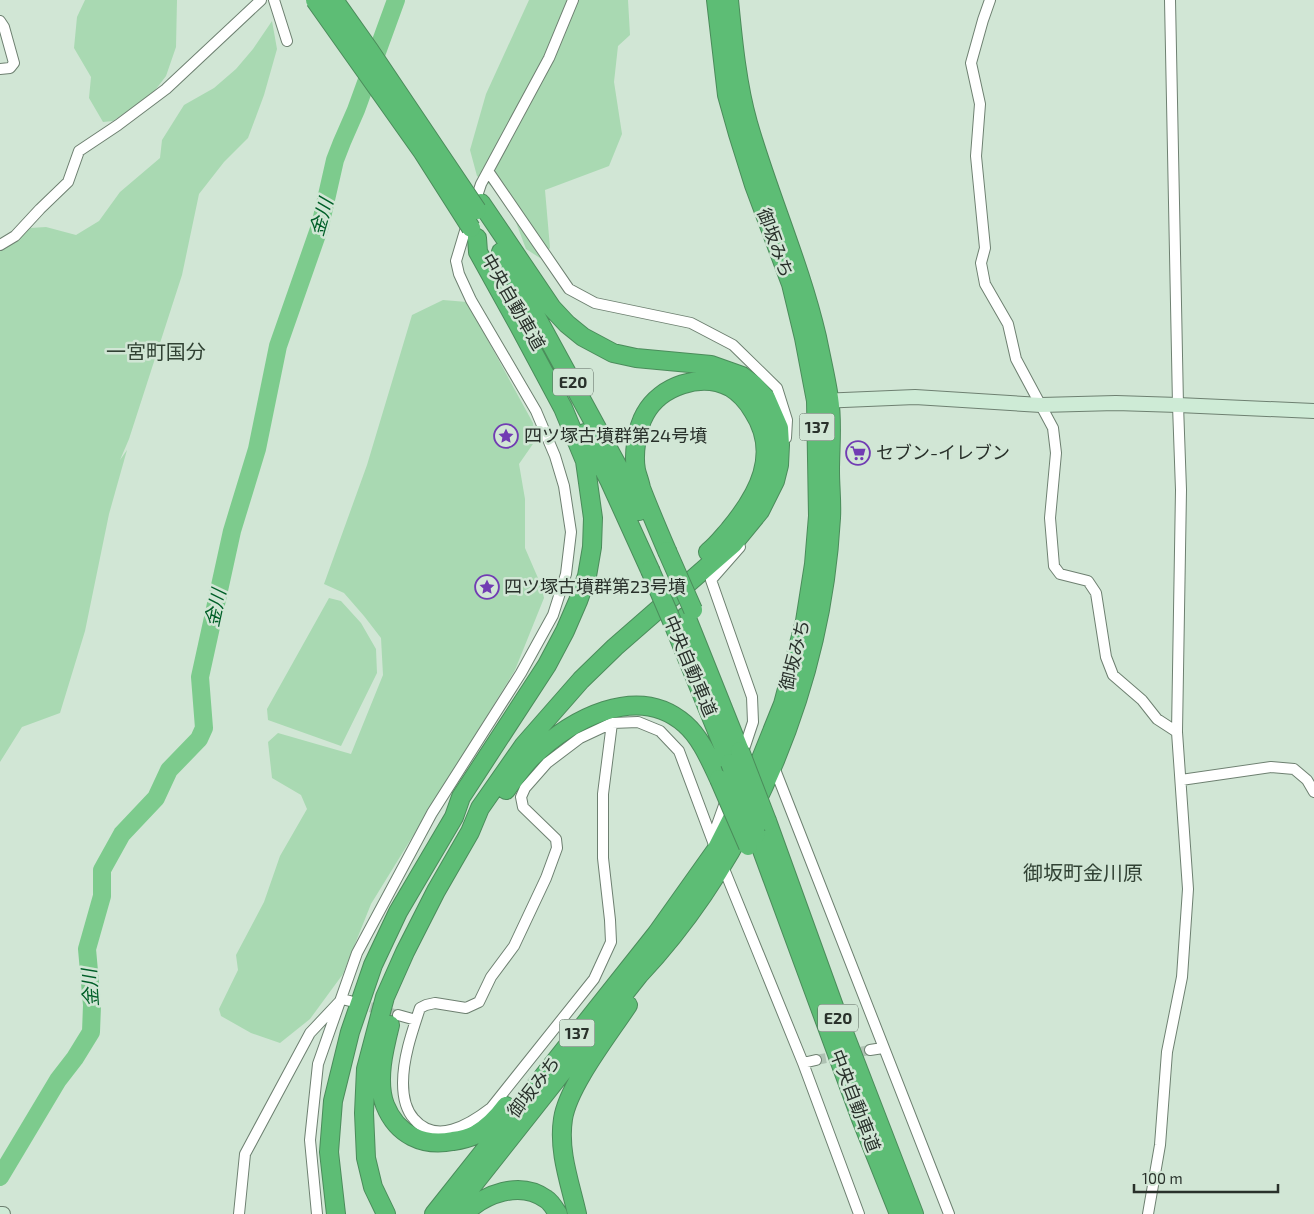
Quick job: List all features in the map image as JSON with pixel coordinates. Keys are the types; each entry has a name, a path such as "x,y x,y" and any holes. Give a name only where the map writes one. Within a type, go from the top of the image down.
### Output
{"highway":[{"name":"中央自動車道","path":"315,0 422,150 474,233 536,341 610,482 660,560"},
{"path":"334,0 459,183 466,184 479,207 552,308 567,324 583,337 613,353 636,358 711,365 742,376 766,398 779,428 780,445 779,465 775,481 760,511 746,529 733,544 614,647 550,714 524,745 480,808 470,832 404,952 385,997 366,1069 364,1113 366,1158 373,1187 386,1214"},
{"name":"御坂みち","path":"716,0 727,94 754,185 791,284 804,338 823,401 818,516 814,564 805,621 783,704 756,771 717,851"},
{"name":"御坂みち","path":"450,1214 639,975 717,851 774,767 795,710 811,652 827,563 831,516 817,337 803,284 764,174 748,122 740,88 728,0"},
{"name":"中央自動車道","path":"479,207 622,474 714,684 757,834 861,1119 899,1214"},
{"path":"336,1214 329,1152 333,1100 350,1032 373,965 398,912 454,816 461,797 547,665 565,631 587,576 592,547 593,518 582,452 563,408 478,252 474,233"},
{"path":"454,816 468,803 545,704 574,673 651,600 713,549 746,509 760,480 766,461 765,436 758,418 746,399 729,386 710,380 674,387 655,400 644,414 636,444 636,470 650,513 660,560 684,617"},
{"name":"中央自動車道","path":"684,617 735,757"},
{"path":"470,832 490,815 518,774 548,742 580,721 596,714 612,708 643,706 657,708 686,724 697,737 719,779 757,834"},
{"name":"中央自動車道","path":"757,834 836,1012 914,1214"},
{"path":"373,1214 368,1206 361,1184 353,1144 358,1055 380,983 398,912"},
{"path":"404,952 400,986 384,1047 381,1083 385,1105 397,1125 416,1140 439,1144 474,1135 601,992 661,940"},
{"path":"576,1214 566,1173 563,1119 572,1091 647,977 661,940"},
{"name":"御坂みち","path":"434,1214 661,940"},
{"path":"464,1214 495,1193 523,1189 546,1199 558,1214"}],"street":[{"path":"0,245 15,236 68,182 79,151 166,89 262,0"},
{"path":"274,0 287,41"},
{"path":"317,1214 310,1140 318,1064 346,1000 357,953 432,813 521,673 553,615 566,574 571,532 564,486 555,456 536,411 471,300 459,274 456,262 459,247 478,193 549,58 573,0"},
{"path":"990,0 971,63 980,104 976,156 986,248 981,263 985,284 1008,324 1016,359 1053,428 1056,453 1050,518 1054,566 1060,574 1088,581 1096,593 1106,657 1113,675 1142,700 1157,719 1177,732"},
{"path":"1148,1214 1160,1145 1167,1052 1182,977 1188,904 1185,830 1177,732 1181,490 1170,0"},
{"path":"0,21 4,26 14,63 10,68 0,70"},
{"path":"488,171 569,289 595,303 690,323 733,345 776,388 787,420 785,464 771,502 750,536 711,580 752,697 754,722 717,851"},
{"path":"823,401 915,397 1041,405 1178,405 1314,411"},
{"path":"612,723 603,794 603,858 611,942 594,979 535,1055 497,1109 491,1108 474,1121 457,1129 440,1132 428,1130 418,1124 410,1115 404,1102 403,1082 407,1053 420,1008 426,1004 435,1003 466,1008 479,1002 491,977 514,946 546,878 557,848 556,839 523,807 521,798 525,788 547,763 580,738 612,723 638,722 660,731 679,751 860,1214"},
{"path":"774,767 949,1214"},
{"path":"1181,780 1271,768 1294,769 1307,780 1314,792"},
{"path":"239,1214 245,1154 310,1033 346,1000"},
{"path":"398,1015 416,1020"},
{"path":"870,1050 884,1048"},
{"path":"802,1063 816,1060"}],"green space":[{"path":"85,0 177,0 176,47 166,76 153,93 113,121 103,122 89,98 91,77 74,48 77,17"},
{"path":"529,0 628,0 630,35 618,46 614,82 622,134 609,166 545,190 550,248 540,258 526,249 506,196 477,176 470,150 486,94"},
{"path":"272,21 277,49 264,95 248,138 224,162 199,194 182,275 129,439 120,460 127,450 109,514 85,631 60,713 22,727 0,762 0,246 30,228 46,227 76,235 99,221 120,192 160,158 162,140 184,105 214,88 236,69 253,49"},
{"path":"443,300 467,302 533,423 535,441 519,464 525,499 525,548 541,585 544,598 515,670 371,904 343,974 310,1019 280,1043 251,1033 221,1016 219,1009 238,970 236,955 264,902 280,856 307,809 301,795 272,778 268,742 278,733 351,754 383,675 381,638 344,593 324,584 367,465 412,315"},
{"path":"329,598 341,601 361,623 376,649 377,673 341,746 268,720 267,709"}],"waterway":[{"name":"金川","path":"0,1177 58,1080 75,1058 91,1032 92,1005 87,949 102,896 102,870 122,834 156,798 169,770 199,739 204,728 200,677 232,531 257,449 278,346 320,226 335,160 356,110 396,0"}],"tunnel":[{"path":"356,1003 398,1015"},
{"path":"816,1060 870,1050"}],"place":[{"name":"四ツ塚古墳群第24号墳","path":"506,436"},
{"name":"セブン-イレブン","path":"858,453"},
{"name":"四ツ塚古墳群第23号墳","path":"487,587"}],"district":[{"name":"一宮町国分","path":"156,352"},
{"name":"御坂町金川原","path":"1083,873"}]}
